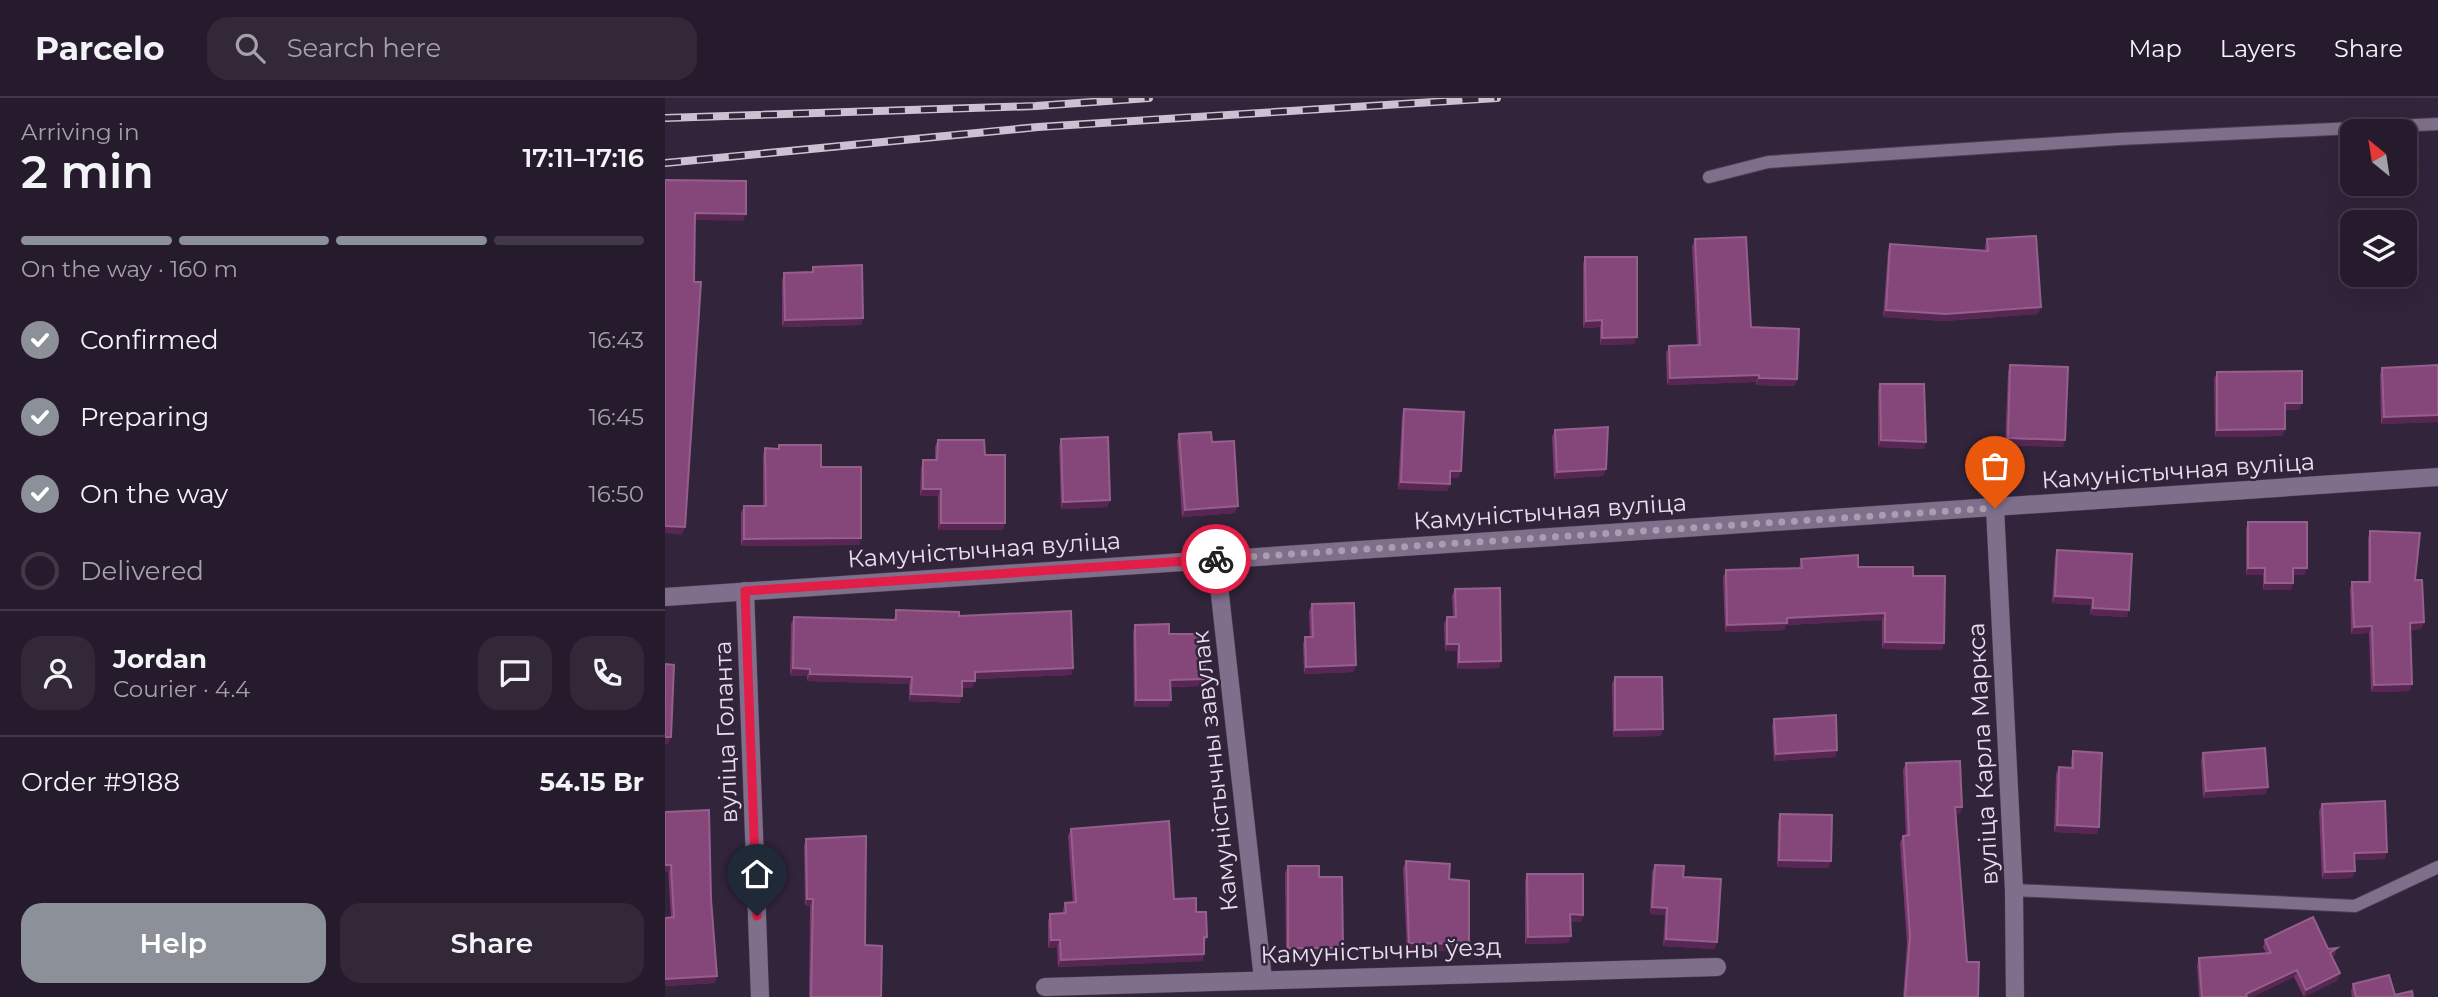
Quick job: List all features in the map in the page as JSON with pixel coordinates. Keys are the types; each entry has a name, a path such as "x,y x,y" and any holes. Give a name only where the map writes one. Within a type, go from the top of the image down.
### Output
{"street":[{"name":"Камуністычная вуліца","path":"665,597 2438,477"},
{"name":"вуліца Карла Маркса","path":"1995,508 2014,890 2015,997"},
{"name":"Камуністычны завулак","path":"1216,559 1263,979"},
{"name":"вуліца Голанта","path":"745,591 761,997"},
{"name":"Камуністычны ўезд","path":"1045,987 1717,967"}],"lane":[{"path":"1709,177 1768,162 2119,139 2438,124"},
{"path":"2014,890 2355,906 2438,867"}],"building":[{"path":"665,180 746,181 746,214 695,213 694,282 701,282 685,527 665,526"},
{"path":"2036,236 2041,307 1946,314 1886,310 1890,244 1988,251 1987,239"},
{"path":"1746,237 1751,327 1799,329 1797,379 1759,378 1759,375 1670,378 1669,346 1700,345 1695,239"},
{"path":"1585,257 1637,257 1637,337 1602,338 1602,320 1586,321"},
{"path":"862,265 863,318 785,320 784,273 813,272 813,267"},
{"path":"2010,365 2068,367 2065,440 2008,438"},
{"path":"2438,365 2438,415 2384,417 2382,368"},
{"path":"2302,371 2302,403 2285,403 2285,429 2217,430 2217,372"},
{"path":"1880,384 1924,384 1926,442 1881,440"},
{"path":"1404,409 1464,412 1461,471 1450,471 1450,484 1401,482"},
{"path":"1608,427 1606,469 1557,472 1555,430"},
{"path":"1211,432 1212,442 1234,441 1238,506 1185,510 1179,434"},
{"path":"1108,437 1110,500 1063,502 1061,439"},
{"path":"938,440 984,440 985,455 1005,455 1005,523 941,523 941,489 923,489 923,460 937,460"},
{"path":"779,445 821,445 821,467 861,467 861,538 744,539 744,506 766,506 765,448 779,449"},
{"path":"2248,522 2307,522 2307,568 2293,568 2293,583 2265,583 2265,568 2248,568"},
{"path":"2370,531 2420,533 2415,580 2422,580 2424,622 2410,623 2412,684 2374,685 2372,626 2354,627 2352,582 2370,582"},
{"path":"2057,550 2132,554 2129,610 2093,608 2093,598 2055,596"},
{"path":"1858,555 1858,567 1913,567 1913,576 1945,576 1944,643 1885,642 1885,613 1787,618 1787,623 1727,625 1726,570 1802,568 1801,559"},
{"path":"1500,588 1501,661 1459,662 1459,644 1447,644 1447,617 1456,617 1455,589"},
{"path":"1354,603 1356,665 1306,667 1305,637 1313,637 1312,604"},
{"path":"896,610 959,612 959,616 1071,611 1073,668 975,672 975,681 962,681 962,696 911,694 912,677 810,674 810,669 793,668 794,617 896,620"},
{"path":"1169,624 1169,634 1205,634 1205,679 1170,680 1171,700 1136,700 1135,625"},
{"path":"665,664 674,665 671,737 665,737"},
{"path":"1615,677 1662,677 1663,729 1615,730"},
{"path":"1836,715 1837,750 1776,754 1774,719"},
{"path":"2265,748 2268,787 2206,791 2203,753"},
{"path":"2073,751 2102,753 2099,827 2057,825 2059,767 2073,768"},
{"path":"1960,761 1962,807 1955,807 1967,962 1979,962 1978,997 1905,997 1910,936 1903,836 1909,835 1906,763"},
{"path":"2385,801 2387,852 2354,853 2355,871 2325,872 2322,804"},
{"path":"709,810 711,899 717,976 665,979 665,918 674,917 671,865 665,865 665,812"},
{"path":"1780,814 1832,815 1831,861 1779,860"},
{"path":"1169,821 1174,899 1196,898 1196,912 1206,912 1207,937 1204,937 1204,954 1061,960 1060,940 1051,940 1050,914 1066,913 1065,903 1076,902 1071,829"},
{"path":"866,836 865,945 882,946 881,997 811,997 813,899 807,899 806,839"},
{"path":"1406,861 1450,864 1449,879 1469,881 1469,944 1409,943"},
{"path":"1655,865 1684,866 1683,877 1721,879 1717,942 1666,939 1667,908 1652,907"},
{"path":"1288,866 1319,866 1319,877 1342,877 1343,948 1288,948"},
{"path":"1527,874 1583,874 1583,915 1570,914 1571,936 1528,937"},
{"path":"2313,917 2328,949 2337,948 2330,953 2340,973 2306,990 2297,970 2246,994 2247,997 2202,997 2199,958 2271,953 2265,940"},
{"path":"2389,975 2395,995 2412,991 2413,997 2356,997 2353,984"}],"railway":[{"path":"665,118 1036,106 1149,98"},
{"path":"665,163 1038,127 1497,98"}],"way so far":[{"path":"1216,559 1995,508"}],"route":[{"path":"757,916 745,591 1216,559"}]}
